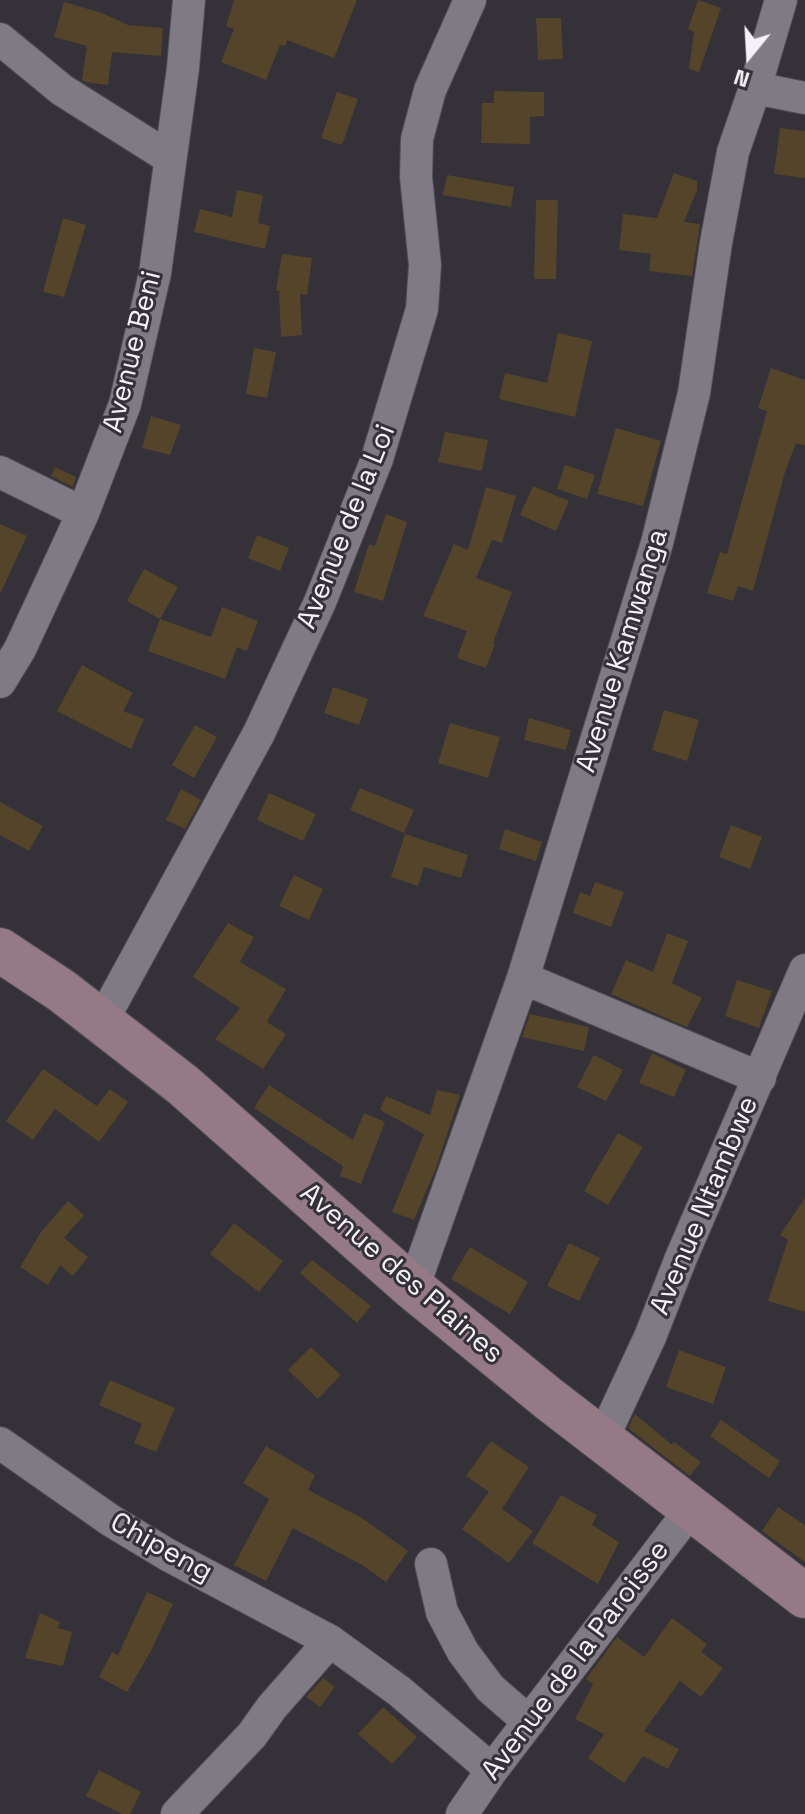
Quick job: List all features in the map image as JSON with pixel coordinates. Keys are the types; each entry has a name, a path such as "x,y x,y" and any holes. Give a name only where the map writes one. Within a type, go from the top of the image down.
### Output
{"street":[{"name":"Avenue Beni","path":"0,682 20,649 83,513 125,404 155,273 189,0"},
{"name":"Avenue de la Loi","path":"102,1021 259,733 325,588 377,459 422,309 425,265 416,177 417,139 430,90 470,0"},
{"name":"Avenue Kamwanga","path":"413,1288 523,978 657,543 694,393 733,152 781,0"},
{"path":"0,39 62,90 170,158"},
{"path":"755,88 805,98"},
{"path":"0,472 83,513"},
{"name":"Avenue des Plaines","path":"0,950 102,1021 240,1134 413,1288 602,1440 804,1595"},
{"name":"Avenue Ntambwe","path":"602,1440 650,1337 805,970"},
{"path":"523,978 760,1078"},
{"name":"Chipeng","path":"0,1443 110,1520 168,1555 330,1641 399,1691 492,1770"},
{"name":"Avenue de la Paroisse","path":"466,1813 492,1770 692,1508"},
{"path":"431,1564 442,1612 463,1652 490,1688 529,1722"},
{"path":"177,1814 252,1735 272,1707 330,1641"}],"building":[{"path":"234,0 357,0 334,58 287,40 285,46 280,45 266,80 221,62 234,29 226,26"},
{"path":"698,0 721,8 699,72 689,69 694,32 688,29"},
{"path":"64,2 102,13 128,25 163,28 161,56 112,52 108,85 85,82 82,80 87,46 54,37"},
{"path":"536,18 561,18 563,59 538,60"},
{"path":"494,91 544,92 544,116 530,117 530,144 481,143 482,103 494,103"},
{"path":"337,92 358,99 342,145 321,138"},
{"path":"780,128 805,131 805,178 774,174"},
{"path":"674,173 697,181 697,190 684,222 700,224 692,276 649,271 651,254 619,250 623,214 657,218"},
{"path":"447,175 514,187 511,207 443,195"},
{"path":"237,190 263,195 258,223 270,226 265,249 194,232 200,209 232,217"},
{"path":"536,200 558,200 556,279 534,279"},
{"path":"63,218 86,225 64,297 43,292"},
{"path":"282,254 312,258 307,295 300,294 302,335 281,337 279,291 276,291"},
{"path":"558,333 592,341 575,417 499,399 505,373 547,383"},
{"path":"254,348 276,352 267,398 246,394"},
{"path":"771,368 805,380 805,446 796,443 785,472 753,591 738,586 733,601 707,593 720,552 727,554 767,411 758,408"},
{"path":"151,416 181,425 170,455 142,448"},
{"path":"616,428 661,441 643,506 597,494"},
{"path":"445,432 488,440 482,471 438,462"},
{"path":"565,465 595,475 587,499 557,489"},
{"path":"55,467 76,477 73,487 51,476"},
{"path":"533,486 569,501 556,531 520,515"},
{"path":"486,487 516,496 502,543 492,540 476,578 512,592 486,668 457,658 467,631 423,616 454,544 468,550"},
{"path":"386,514 407,522 383,601 354,592 369,544 375,546"},
{"path":"0,524 27,536 0,594"},
{"path":"257,535 289,548 280,571 248,558"},
{"path":"144,569 178,587 160,619 127,601"},
{"path":"222,607 258,621 247,651 237,647 225,679 148,651 160,619 211,637"},
{"path":"82,665 133,693 123,711 144,719 131,749 57,711"},
{"path":"333,687 368,699 359,725 324,713"},
{"path":"664,710 699,720 687,761 652,750"},
{"path":"529,718 571,730 566,750 524,740"},
{"path":"450,723 500,737 488,778 438,763"},
{"path":"195,725 217,737 194,778 172,765"},
{"path":"360,788 414,810 404,833 350,810"},
{"path":"181,789 201,800 185,829 166,820"},
{"path":"269,793 316,814 303,841 257,820"},
{"path":"0,802 43,826 29,851 0,835"},
{"path":"731,825 762,837 750,869 719,857"},
{"path":"505,829 542,842 536,861 499,849"},
{"path":"405,834 468,855 461,878 424,867 418,886 391,877"},
{"path":"294,875 323,889 309,920 279,906"},
{"path":"595,882 624,892 611,927 573,913 580,892 590,896"},
{"path":"228,923 254,937 240,962 286,989 267,1022 286,1034 263,1069 215,1039 240,1008 193,977"},
{"path":"667,933 688,941 672,983 702,998 687,1027 611,994 626,960 653,972"},
{"path":"737,980 772,991 759,1028 725,1016"},
{"path":"530,1014 589,1027 584,1051 522,1037"},
{"path":"652,1053 686,1070 674,1097 639,1083"},
{"path":"594,1055 623,1070 606,1101 577,1087"},
{"path":"43,1069 97,1106 110,1089 128,1102 99,1142 55,1109 33,1140 6,1121"},
{"path":"269,1085 353,1140 364,1113 385,1122 361,1184 340,1176 343,1166 254,1108"},
{"path":"437,1090 460,1095 436,1168 414,1220 392,1212 424,1134 380,1110 386,1096 430,1115"},
{"path":"618,1133 643,1147 608,1205 584,1191"},
{"path":"805,1198 805,1312 768,1301 788,1240 780,1235"},
{"path":"68,1201 84,1215 64,1238 88,1257 73,1276 60,1265 48,1285 20,1267 41,1232"},
{"path":"234,1223 283,1261 259,1292 210,1254"},
{"path":"569,1243 600,1258 579,1301 547,1286"},
{"path":"470,1247 528,1282 510,1314 451,1279"},
{"path":"312,1260 371,1306 357,1323 300,1273"},
{"path":"311,1347 341,1375 318,1399 288,1370"},
{"path":"679,1350 726,1367 713,1404 666,1387"},
{"path":"110,1380 175,1408 156,1452 134,1443 142,1424 99,1405"},
{"path":"635,1414 672,1445 674,1442 701,1462 690,1476 628,1428"},
{"path":"721,1420 780,1461 769,1478 710,1436"},
{"path":"491,1441 529,1467 502,1509 533,1531 509,1563 462,1529 489,1492 466,1476"},
{"path":"266,1446 315,1475 308,1490 362,1518 408,1551 386,1582 362,1565 293,1528 266,1581 234,1565 269,1499 243,1483"},
{"path":"561,1495 597,1515 592,1525 619,1542 598,1584 532,1543"},
{"path":"778,1507 805,1525 805,1562 762,1531"},
{"path":"147,1592 173,1604 127,1692 99,1677 112,1652 118,1655"},
{"path":"40,1613 60,1622 58,1628 72,1632 63,1666 25,1658"},
{"path":"672,1618 707,1644 701,1652 723,1668 701,1697 680,1681 644,1731 679,1749 668,1769 643,1756 624,1783 588,1758 604,1734 575,1719 593,1684 586,1679 617,1637 644,1657"},
{"path":"323,1678 335,1687 320,1707 306,1697"},
{"path":"383,1707 417,1737 392,1764 358,1734"},
{"path":"99,1770 141,1792 130,1814 122,1814 86,1796"}]}
